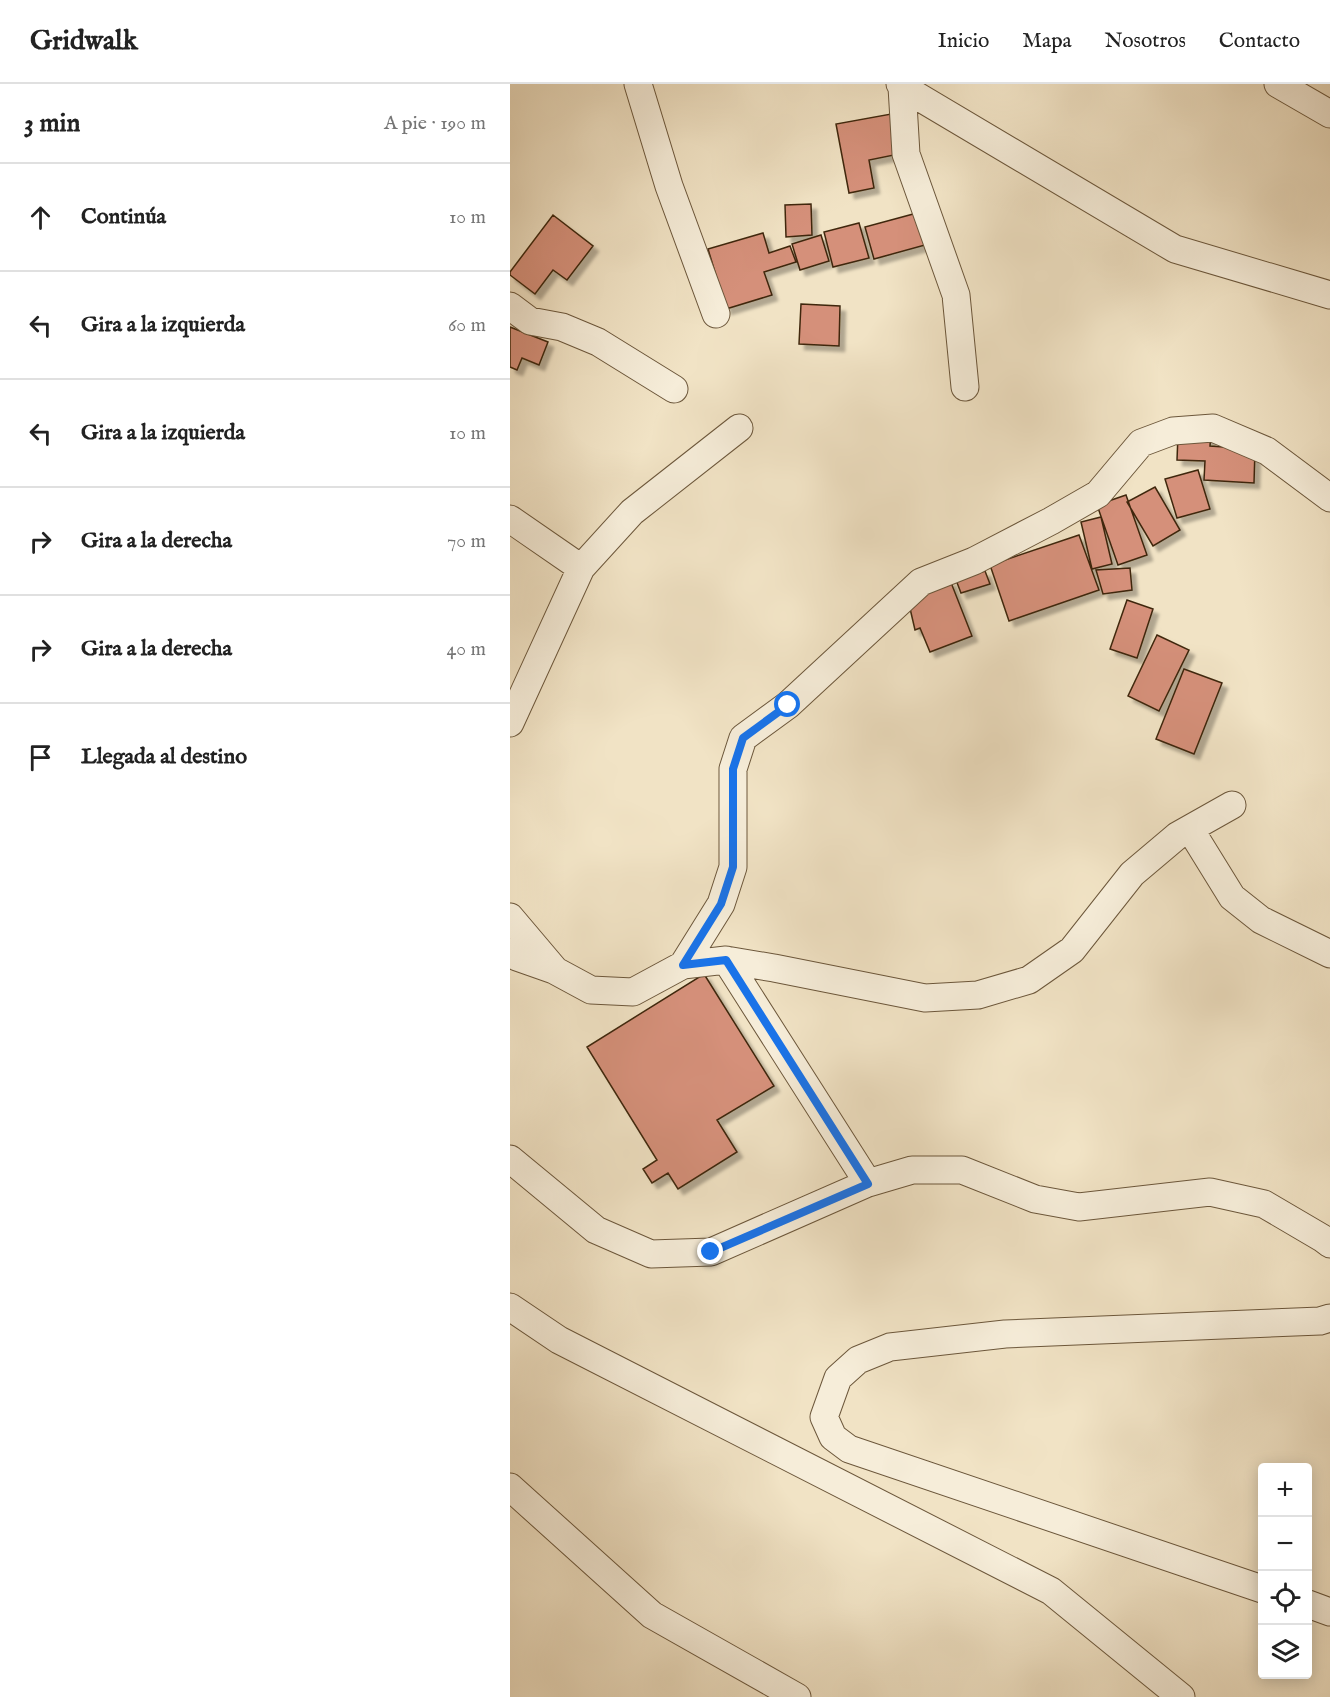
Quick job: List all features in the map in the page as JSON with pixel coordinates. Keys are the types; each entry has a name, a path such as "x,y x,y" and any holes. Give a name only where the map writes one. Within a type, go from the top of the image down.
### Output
{"street":[{"path":"638,84 669,186 716,314"},
{"path":"1278,84 1330,114"},
{"path":"901,86 1175,249 1330,296"},
{"path":"901,86 906,154 956,295 965,387"},
{"path":"510,306 530,321 562,327 598,342 674,389"},
{"path":"510,723 581,568 632,512 739,428"},
{"path":"683,965 721,904 733,867 733,769 743,738 788,705 921,582 975,561 1098,494 1141,444 1173,431 1213,428 1267,451 1330,498"},
{"path":"510,519 581,568"},
{"path":"510,952 517,957 554,970 591,990 633,992 683,965 726,960 925,998 978,995 1029,980 1072,950 1131,874 1177,836 1232,805"},
{"path":"1190,830 1232,897 1261,920 1330,954"},
{"path":"510,917 554,970"},
{"path":"726,960 868,1184"},
{"path":"510,1159 596,1230 651,1254 711,1252 868,1184 912,1170 962,1170 1035,1199 1079,1207 1210,1192 1264,1204 1330,1244"},
{"path":"510,1306 559,1340 1051,1591 1180,1697"},
{"path":"1258,1587 849,1449 834,1437 824,1417 838,1378 858,1360 891,1347 1005,1334 1286,1323 1320,1321 1330,1318"},
{"path":"510,1487 652,1616 797,1697"},
{"path":"1312,1605 1330,1611"}],"building":[{"path":"891,114 899,154 869,160 874,188 849,193 836,124"},
{"path":"811,204 812,235 786,237 785,205"},
{"path":"917,213 925,245 874,259 865,227"},
{"path":"553,215 593,246 567,280 553,270 535,294 510,275 510,272"},
{"path":"859,223 869,258 833,267 824,232"},
{"path":"763,233 769,253 790,246 796,262 764,272 772,295 726,309 708,249"},
{"path":"821,235 829,261 800,270 792,244"},
{"path":"801,304 840,306 839,346 799,344"},
{"path":"510,327 548,342 539,365 522,358 517,370 510,367"},
{"path":"1211,432 1210,446 1255,449 1254,483 1204,480 1205,461 1177,460 1178,435"},
{"path":"1198,470 1210,509 1177,518 1165,479"},
{"path":"1155,487 1180,530 1153,546 1127,502"},
{"path":"1126,495 1147,555 1118,565 1097,505"},
{"path":"1101,517 1112,564 1092,569 1081,522"},
{"path":"1079,535 1099,590 1009,621 990,565"},
{"path":"1130,568 1132,590 1103,594 1096,570"},
{"path":"985,571 990,584 961,593 956,580"},
{"path":"950,580 972,636 930,652 920,628 915,630 909,604"},
{"path":"1127,600 1153,609 1137,658 1110,649"},
{"path":"1157,635 1189,650 1159,711 1128,696"},
{"path":"1184,669 1222,683 1194,754 1156,739"},
{"path":"704,974 774,1086 717,1120 737,1152 678,1189 668,1173 652,1183 643,1169 657,1160 587,1047"}],"route":[{"path":"711,1252 868,1184 726,960 683,965 721,904 733,867 733,769 743,738 788,705"}]}
